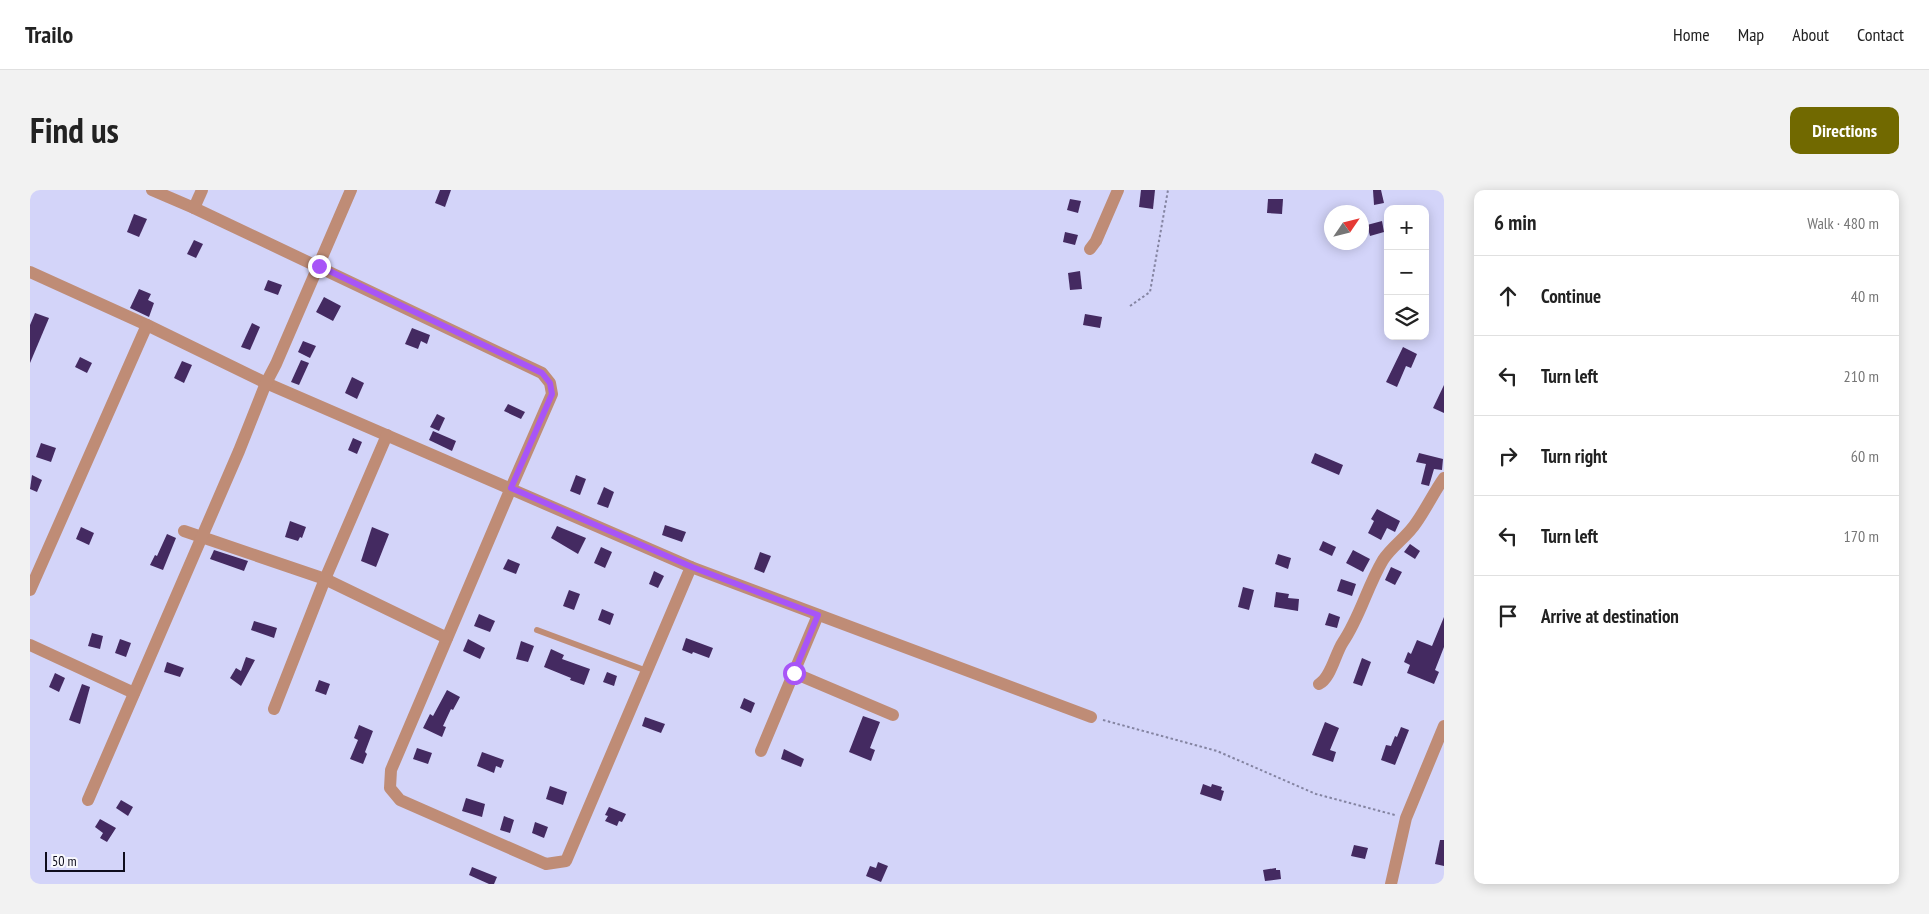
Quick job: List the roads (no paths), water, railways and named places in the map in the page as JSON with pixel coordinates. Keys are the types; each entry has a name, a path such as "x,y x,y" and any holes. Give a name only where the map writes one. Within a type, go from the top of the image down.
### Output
{"street":[{"path":"152,190 319,266 542,373 550,383 552,394 392,770 390,788 400,800 546,864 566,861 692,567"},
{"path":"194,208 202,190"},
{"path":"88,800 240,451 266,383 352,190"},
{"path":"1090,250 1096,241 1118,190"},
{"path":"30,272 148,325 266,383 692,567 1091,716"},
{"path":"30,590 148,325"},
{"path":"274,709 325,578 387,434"},
{"path":"1319,684 1323,682 1331,670 1334,657 1356,621 1384,558 1416,524 1444,478"},
{"path":"184,531 325,578 447,638"},
{"path":"761,751 818,615"},
{"path":"30,645 134,693"},
{"path":"794,673 893,716"},
{"path":"1391,884 1406,818 1444,726"}],"lane":[{"path":"537,630 647,671"}]}
